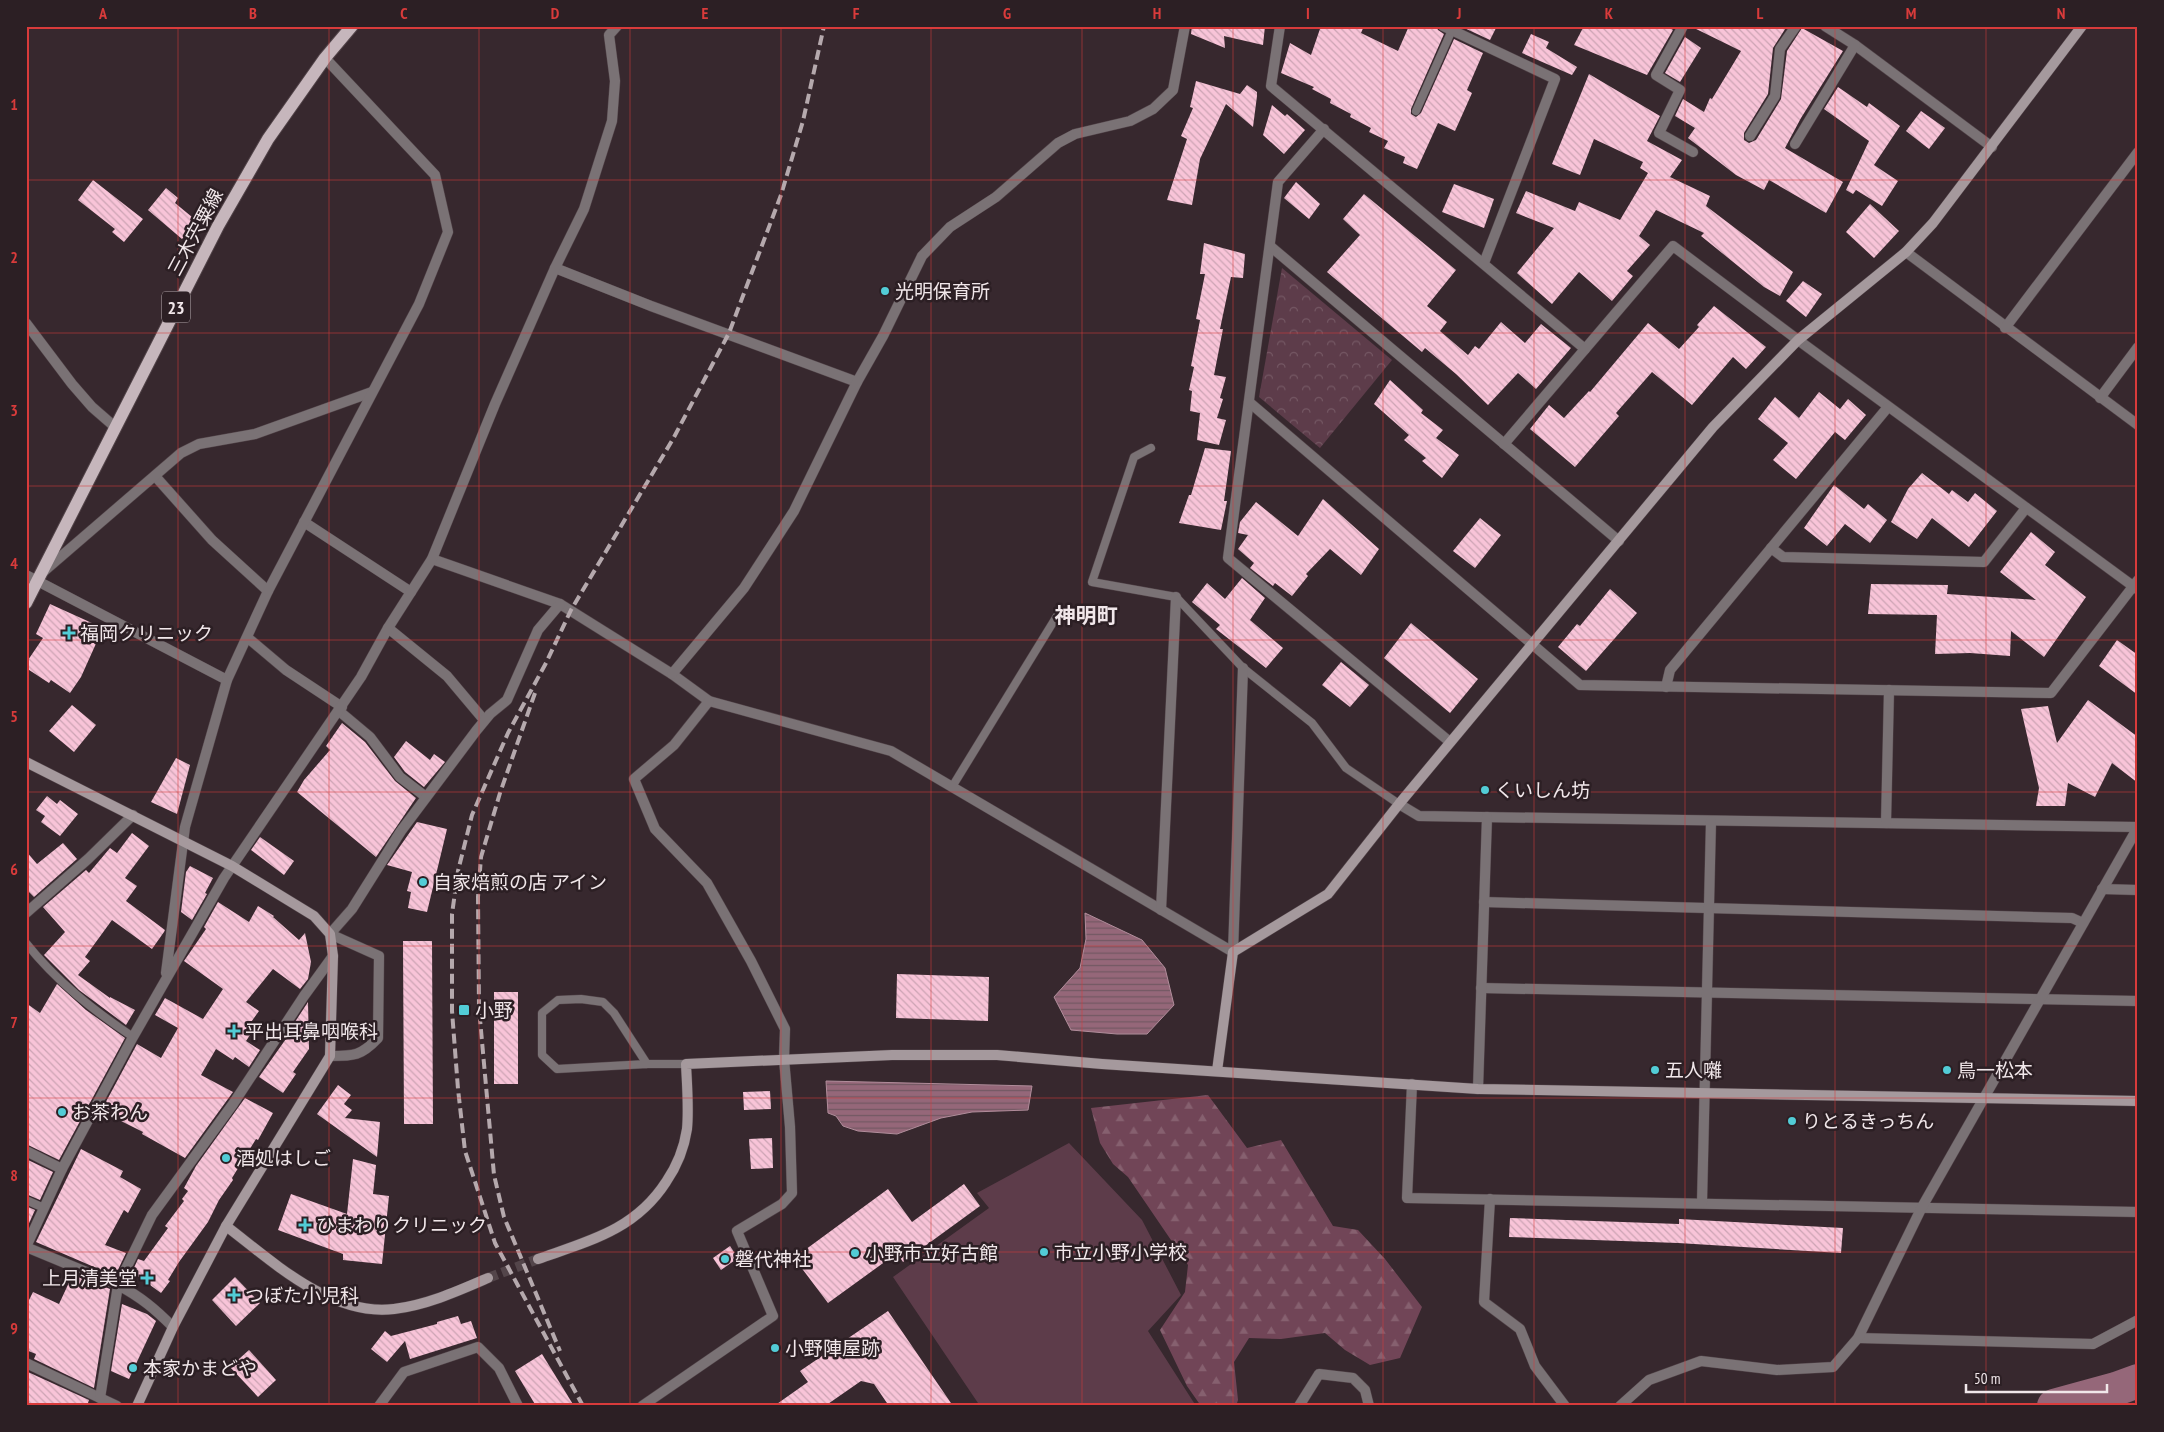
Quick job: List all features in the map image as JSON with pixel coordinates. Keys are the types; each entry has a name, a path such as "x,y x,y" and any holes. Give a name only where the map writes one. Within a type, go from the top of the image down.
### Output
{"main road":[{"name":"三木宍粟線","path":"26,603 35,576 115,427 218,226 268,139 325,58 352,26"}],"street":[{"path":"173,1327 146,1301 118,1285 26,1247 62,1169 165,979 232,866 361,677 388,628 432,558 495,404 555,268 584,209 612,120 615,81 609,35 617,26"},
{"path":"672,674 744,588 794,511 857,382 883,336 922,256 950,227 996,197 1058,143 1075,134 1130,121 1153,110 1173,90 1185,26"},
{"path":"1280,26 1271,86 1586,349"},
{"path":"1683,26 1656,75 1680,90 1659,133 1693,152"},
{"path":"1750,136 1775,96 1780,50 1796,26"},
{"path":"1825,26 1855,45 1992,147"},
{"path":"1234,952 1328,894 1450,742 1713,427 1798,340 1906,252 1933,223 2082,26"},
{"path":"1448,28 1556,79 1484,263"},
{"path":"1795,144 1855,45"},
{"path":"165,979 182,841 227,680 248,638 268,591 419,304 448,232 435,175 325,58"},
{"path":"1324,129 1278,182 1228,558 1450,742"},
{"path":"2005,328 2138,152"},
{"path":"1270,246 1619,541"},
{"path":"1249,402 1580,686 2051,693 2136,585 2026,508 1888,407 1673,246 1504,444"},
{"path":"1906,252 2005,328 2138,425"},
{"path":"555,268 651,306 857,382"},
{"path":"26,322 72,384 92,407 115,427"},
{"path":"2100,398 2138,347"},
{"path":"227,680 35,576 181,453 200,444 255,434 372,392"},
{"path":"1666,687 1670,670 1888,407"},
{"path":"155,476 212,540 268,591"},
{"path":"1771,548 1783,557 1984,562 2026,508"},
{"path":"304,522 411,592"},
{"path":"432,558 560,604 672,674 709,701 891,751 1234,952"},
{"path":"1161,910 1176,596"},
{"path":"138,1406 173,1327 226,1226 330,1056 333,956 330,934 352,909 401,831 426,796 484,720 507,700 538,630 560,604"},
{"path":"388,628 447,676 484,720"},
{"path":"248,638 286,670 340,709 370,737 400,777 426,796"},
{"path":"1217,1071 1234,952 1243,668"},
{"path":"1886,823 1889,690"},
{"path":"642,1406 773,1316 738,1231 782,1204 792,1193 790,1127 784,1059 785,1029 751,961 707,883 655,829 634,779 674,745 709,701"},
{"path":"26,762 232,866 314,916 330,934 379,956 378,1038 366,1050 354,1056 330,1056"},
{"path":"1399,804 1419,816 2138,827 2005,1058 1986,1098 1922,1207 1858,1338 1833,1367 1777,1370 1701,1361 1649,1380 1620,1406"},
{"path":"26,913 88,859 133,816"},
{"path":"1478,1089 1487,817"},
{"path":"1702,1203 1711,821"},
{"path":"2102,889 2138,890"},
{"path":"1484,902 2072,918 2083,923"},
{"path":"100,1398 118,1285 152,1215 233,1104 304,996 333,956"},
{"path":"1481,988 2138,1001"},
{"path":"538,1259 605,1235 631,1221 648,1207 659,1193 678,1163 683,1147 687,1117 686,1064 784,1059 997,1055 1102,1064 1478,1089 2138,1101"},
{"path":"1412,1084 1407,1198 2138,1212"},
{"path":"26,1151 62,1169"},
{"path":"1490,1199 1484,1302 1520,1329 1535,1366 1565,1406"},
{"path":"226,1226 303,1285 331,1299 362,1307 392,1310 423,1304 488,1278"},
{"path":"1858,1338 2093,1344 2138,1320"},
{"path":"379,1406 404,1372 478,1347 499,1368 518,1406"},
{"path":"26,1363 117,1406"},
{"path":"1299,1406 1319,1374 1352,1378 1365,1390 1369,1406"}],"lane":[{"path":"1416,110 1448,28"},
{"path":"1150,448 1134,457 1092,582 1176,596 1243,668 1312,723 1346,768 1399,804"},
{"path":"952,787 1060,611"},
{"path":"26,943 68,988 94,1010 133,1037"},
{"path":"647,1064 614,1012 603,1002 580,999 558,1000 542,1013 542,1055 557,1069 647,1064 686,1064"},
{"path":"26,1200 44,1208"}],"green space":[{"path":"1282,268 1392,360 1320,448 1259,397"},
{"path":"1208,1095 1247,1148 1281,1140 1333,1226 1358,1230 1385,1259 1422,1307 1400,1358 1370,1365 1345,1350 1325,1333 1281,1339 1249,1338 1234,1362 1238,1400 1236,1406 1201,1406 1187,1386 1160,1330 1185,1292 1188,1265 1128,1177 1113,1164 1100,1143 1091,1108"},
{"name":"市立小野小学校","path":"1069,1143 1142,1220 1181,1295 1148,1331 1196,1406 980,1406 893,1277 989,1208 977,1193"}],"shaded area":[{"path":"1085,913 1142,940 1165,968 1174,1005 1147,1034 1117,1034 1071,1030 1054,997 1080,968 1086,939"},
{"path":"826,1081 1032,1086 1028,1110 972,1112 941,1118 897,1134 858,1131 843,1126 836,1116 828,1113"}],"building":[{"path":"1192,26 1265,26 1263,45 1224,36 1225,48 1191,34"},
{"path":"1321,26 1364,26 1361,33 1398,51 1409,26 1436,26 1444,34 1411,109 1411,114 1416,117 1421,113 1454,39 1483,53 1467,90 1472,93 1455,131 1438,123 1417,169 1403,163 1405,157 1384,148 1388,141 1369,132 1371,128 1350,117 1351,114 1330,103 1331,99 1312,89 1314,87 1281,73 1290,43 1311,55"},
{"path":"1460,26 1497,26 1490,40"},
{"path":"1584,26 1668,26 1673,30 1647,75 1574,45"},
{"path":"1690,26 1787,26 1773,48 1768,94 1744,133 1744,140 1749,143 1756,140 1781,99 1787,51 1802,28 1843,51 1801,118 1785,148 1843,182 1826,213 1769,180 1764,190 1736,175 1688,138 1695,128 1675,116 1683,99 1704,112 1710,98 1712,99 1741,51"},
{"path":"1531,34 1549,42 1546,48 1577,67 1572,75 1522,53"},
{"path":"1685,37 1701,48 1680,82 1665,73"},
{"path":"1589,74 1660,116 1647,141 1682,160 1670,177 1710,196 1706,206 1793,272 1780,296 1764,287 1701,236 1704,233 1656,210 1639,236 1650,245 1627,271 1633,276 1612,301 1579,272 1552,304 1517,273 1554,228 1516,213 1526,191 1575,211 1579,202 1620,220 1648,173 1640,168 1643,162 1594,139 1580,175 1552,164"},
{"path":"1196,81 1240,94 1247,85 1257,92 1257,96 1253,127 1226,104 1200,159 1192,205 1167,200 1187,139 1181,136 1193,108 1190,107"},
{"path":"1838,87 1867,107 1869,103 1900,126 1874,165 1898,181 1882,206 1856,190 1853,194 1846,190 1869,141 1824,109"},
{"path":"1272,105 1285,116 1287,114 1305,130 1284,154 1263,135"},
{"path":"1921,111 1945,128 1929,149 1906,131"},
{"path":"93,180 143,219 124,242 112,232 115,229 78,200"},
{"path":"1296,182 1320,204 1309,219 1284,198"},
{"path":"1454,184 1494,199 1484,228 1442,212"},
{"path":"166,188 178,198 175,203 192,217 190,220 195,223 182,239 148,210"},
{"path":"1364,194 1456,270 1427,306 1447,322 1440,331 1468,355 1475,346 1479,349 1501,322 1525,343 1541,324 1571,348 1536,389 1518,373 1488,405 1456,374 1425,348 1422,352 1327,272 1360,235 1343,219"},
{"path":"1870,204 1899,231 1874,258 1846,232"},
{"path":"1204,243 1245,254 1243,278 1231,277 1220,329 1223,329 1214,375 1226,377 1220,398 1223,399 1217,418 1226,420 1219,445 1197,440 1200,413 1190,411 1192,391 1189,390 1194,367 1191,366 1200,320 1196,319 1205,274 1200,274"},
{"path":"1803,281 1822,294 1806,317 1786,301"},
{"path":"1714,306 1766,347 1746,369 1733,357 1692,405 1652,372 1616,413 1619,416 1575,467 1530,429 1549,405 1564,418 1590,392 1648,323 1679,349 1699,327 1697,325"},
{"path":"1390,380 1423,410 1421,413 1443,430 1436,438 1459,455 1442,478 1422,461 1426,458 1404,440 1409,435 1374,404"},
{"path":"1819,392 1840,409 1848,399 1866,415 1845,440 1835,432 1796,479 1773,460 1788,443 1758,419 1775,397 1799,418"},
{"path":"1205,448 1231,451 1224,501 1227,501 1221,530 1179,523 1189,495 1191,495"},
{"path":"1922,473 1949,494 1952,490 1968,502 1975,493 1997,511 1969,547 1932,518 1917,539 1891,522 1908,489"},
{"path":"1834,485 1864,509 1868,504 1887,520 1870,543 1845,524 1827,546 1804,528"},
{"path":"1323,499 1379,549 1361,575 1330,549 1306,574 1308,576 1292,596 1275,583 1273,586 1250,568 1254,563 1238,549 1248,535 1238,533 1240,522 1256,502 1298,536"},
{"path":"1480,518 1501,535 1475,568 1453,551"},
{"path":"2031,532 2055,552 2045,565 2086,597 2044,657 2011,631 2010,656 1970,653 1935,654 1937,615 1868,614 1871,584 1948,585 1947,594 2036,600 2000,572"},
{"path":"1242,578 1265,598 1250,620 1283,648 1266,668 1216,629 1220,625 1192,602 1207,583 1225,599"},
{"path":"1610,589 1637,613 1586,671 1558,647 1577,624 1580,626"},
{"path":"50,604 103,628 81,677 70,693 51,680 49,683 26,668 26,663 43,638 36,634"},
{"path":"1411,623 1478,679 1450,713 1384,658"},
{"path":"2117,640 2138,655 2138,695 2099,666"},
{"path":"1341,662 1369,685 1350,707 1322,685"},
{"path":"2088,700 2138,737 2138,783 2112,763 2095,797 2068,783 2065,806 2036,806 2039,788 2021,709 2048,706 2057,743"},
{"path":"72,705 96,725 74,752 49,731"},
{"path":"342,723 365,742 395,781 416,798 376,857 297,792 304,780 330,750 326,746"},
{"path":"406,741 430,760 434,754 445,762 424,787 405,772 394,757"},
{"path":"176,758 190,765 177,814 151,802"},
{"path":"47,796 57,804 60,800 78,814 60,836 41,822 45,816 36,810"},
{"path":"417,822 447,829 427,912 408,908 411,892 407,891 412,872 387,865"},
{"path":"132,833 149,846 125,878 137,886 126,901 165,930 152,949 112,920 85,957 90,961 78,975 110,998 135,1010 126,1025 79,990 44,955 65,932 43,907 86,870 89,873 110,848 117,853"},
{"path":"260,837 294,861 284,875 251,850"},
{"path":"63,843 77,859 34,897 26,889 26,851 37,864"},
{"path":"190,866 213,878 205,893 207,894 192,920 181,912 186,872"},
{"path":"218,902 249,922 258,906 274,916 299,940 305,933 311,962 308,979 300,989 273,969 246,1002 259,1011 244,1032 250,1035 246,1041 260,1050 249,1067 235,1057 233,1060 216,1049 201,1075 233,1092 185,1158 142,1134 143,1132 101,1111 137,1044 161,1058 178,1028 155,1015 165,998 203,1019 223,989 184,961 206,929 204,927"},
{"path":"403,941 432,941 433,1124 404,1124"},
{"path":"897,974 989,977 988,1021 896,1018"},
{"path":"57,984 86,1010 125,1038 59,1160 26,1144 26,1003 40,1013"},
{"path":"494,992 518,992 518,1084 494,1084"},
{"path":"308,1002 309,1049 293,1072 296,1074 283,1093 259,1077 293,1029 291,1028"},
{"path":"338,1085 351,1095 344,1104 352,1110 345,1118 380,1122 377,1157 317,1114"},
{"path":"770,1091 771,1109 744,1110 743,1092"},
{"path":"245,1098 273,1113 258,1140 256,1139 232,1178 233,1180 219,1200 208,1222 179,1262 168,1280 170,1281 161,1293 132,1272 138,1259 144,1261 168,1228 165,1226 184,1201 182,1199 188,1191 184,1188 196,1166"},
{"path":"772,1138 773,1168 751,1169 749,1139"},
{"path":"81,1149 123,1171 120,1177 141,1189 128,1213 124,1210 105,1245 126,1253 115,1276 36,1242"},
{"path":"26,1159 53,1172 40,1200 26,1194"},
{"path":"353,1159 376,1165 373,1194 389,1196 382,1264 343,1260 343,1254 278,1230 291,1194 347,1214"},
{"path":"964,1184 980,1206 903,1262 897,1253 828,1303 794,1258 888,1189 912,1222"},
{"path":"26,1206 35,1210 26,1230"},
{"path":"1510,1218 1679,1224 1679,1219 1843,1228 1841,1253 1678,1243 1509,1237"},
{"path":"730,1246 738,1258 721,1270 713,1258"},
{"path":"73,1274 110,1289 94,1388 34,1359 36,1354 26,1350 26,1306 33,1292 59,1304"},
{"path":"235,1277 260,1303 236,1326 212,1300"},
{"path":"122,1304 147,1314 156,1321 129,1379 111,1371"},
{"path":"888,1311 953,1406 889,1406 874,1384 861,1381 825,1406 774,1406 808,1382 800,1371"},
{"path":"458,1316 461,1324 471,1321 477,1338 410,1359 405,1341 387,1362 371,1349 385,1331 391,1336 437,1324 437,1322"},
{"path":"249,1350 276,1380 258,1397 230,1367"},
{"path":"542,1354 574,1406 536,1406 515,1371"},
{"path":"28,1372 89,1400 87,1406 26,1406 26,1376"}],"waterway":[{"path":"2054,1406 2138,1381"}],"tunnel":[{"path":"488,1278 538,1259"}],"railway":[{"path":"583,1406 495,1243 465,1151 452,1011 452,914 458,871 472,815 508,733 546,663 571,610 673,439 729,333 781,195 803,121 824,26"},
{"path":"535,693 500,793 481,857 478,897 479,1008 494,1175 504,1217 560,1351"}],"place":[{"name":"光明保育所","path":"885,291"},
{"name":"福岡クリニック","path":"69,633"},
{"name":"くいしん坊","path":"1485,790"},
{"name":"自家焙煎の店 アイン","path":"423,882"},
{"name":"小野","path":"464,1010"},
{"name":"平出耳鼻咽喉科","path":"234,1031"},
{"name":"五人囃","path":"1655,1070"},
{"name":"鳥一松本","path":"1947,1070"},
{"name":"お茶わん","path":"62,1112"},
{"name":"りとるきっちん","path":"1792,1121"},
{"name":"酒処はしご","path":"226,1158"},
{"name":"ひまわりクリニック","path":"305,1225"},
{"name":"市立小野小学校","path":"1044,1252"},
{"name":"小野市立好古館","path":"855,1253"},
{"name":"磐代神社","path":"725,1259"},
{"name":"上月清美堂","path":"147,1278"},
{"name":"つぼた小児科","path":"234,1295"},
{"name":"小野陣屋跡","path":"775,1348"},
{"name":"本家かまどや","path":"133,1368"}],"district":[{"name":"神明町","path":"1086,615"}]}
